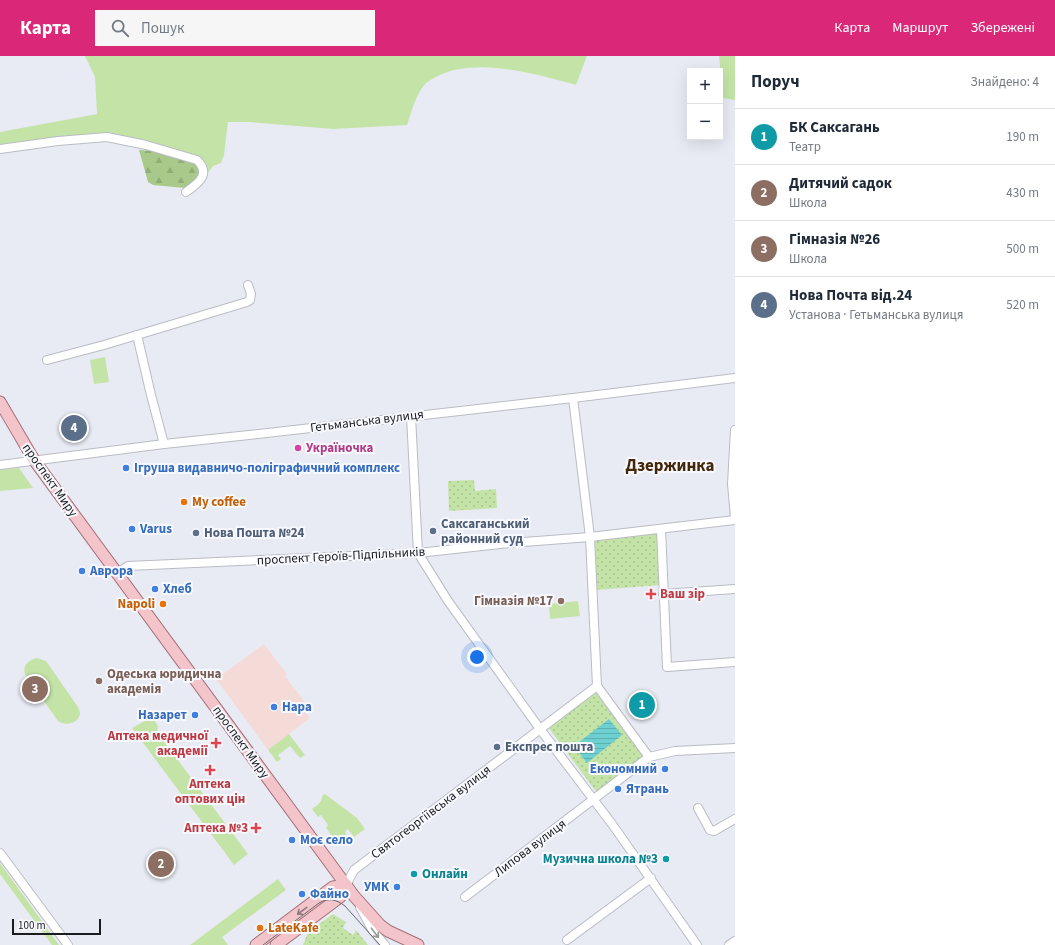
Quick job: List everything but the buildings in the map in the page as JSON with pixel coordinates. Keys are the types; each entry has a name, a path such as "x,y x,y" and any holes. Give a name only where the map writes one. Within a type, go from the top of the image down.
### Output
{"main road":[{"name":"проспект Миру","path":"0,402 34,460 354,896 380,925 388,931 418,945"},
{"path":"256,945 333,887 346,885"},
{"name":"Святогеоргіївська вулиця","path":"276,945 340,897 346,885"}],"street":[{"path":"0,149 58,141 107,137 146,145 197,160 203,166 204,171 202,178 186,192"},
{"path":"47,360 246,302 250,300 251,294 248,286"},
{"path":"137,335 164,444"},
{"name":"Гетьманська вулиця","path":"0,465 164,444 573,398 735,378"},
{"path":"573,398 590,537 596,686 649,757 676,751 735,748"},
{"path":"411,416 418,553 448,601 540,729 594,799 697,945"},
{"path":"735,430 732,484 735,519"},
{"name":"проспект Героїв-Підпільників","path":"116,573 128,566 418,553 510,543 590,537 735,519"},
{"path":"661,529 667,667 735,662"},
{"path":"663,594 735,590"},
{"name":"Святогеоргіївська вулиця","path":"346,885 354,870 596,686"},
{"name":"Липова вулиця","path":"465,897 649,757"},
{"path":"698,808 710,830 714,831 735,819"},
{"path":"0,853 68,945"},
{"path":"567,940 651,878"},
{"path":"354,896 372,931 384,945"},
{"path":"729,945 735,940"}],"shaded area":[{"path":"264,644 287,674 285,676 307,705 303,709 310,718 268,750 216,679"}],"green space":[{"path":"85,56 587,56 576,85 524,72 487,67 452,71 436,77 425,84 416,99 407,125 333,129 249,122 228,122 224,155 221,163 213,166 204,178 206,170 108,133 0,146 0,132 97,114 95,77"},
{"path":"719,56 735,56 735,100 723,98 723,68 720,68"},
{"path":"139,150 166,152 193,160 200,166 199,176 191,185 185,188 153,185 148,182"},
{"path":"105,357 109,382 94,384 90,360"},
{"path":"19,468 33,488 0,491 0,470"},
{"path":"474,480 475,491 496,489 497,508 449,511 448,481"},
{"path":"654,532 659,537 660,585 596,590 594,540"},
{"path":"578,601 580,616 550,619 549,604"},
{"path":"37,658 46,661 78,707 80,714 74,722 68,724 58,721 26,676 24,669 26,664"},
{"path":"597,690 647,757 598,794 548,727"},
{"path":"152,717 158,726 157,732 248,854 234,865 132,728"},
{"path":"289,734 305,755 300,758 290,746 278,755 281,759 277,762 268,750"},
{"path":"325,794 357,818 365,829 354,837 348,829 345,832 347,836 338,844 326,828 328,825 321,815 318,817 312,809 319,804 322,796"},
{"path":"0,863 59,945 52,945 0,874"},
{"path":"278,879 286,890 222,937 228,945 190,945"},
{"path":"333,914 346,922 343,928 353,935 356,930 368,945 303,945 308,932"}],"water":[{"path":"609,719 622,735 587,763 574,746"}],"tram line":[{"path":"263,945 319,903 326,900 336,901 345,906 380,945"}],"place":[{"name":"Нова Почта від.24","path":"74,428"},
{"name":"Україночка","path":"298,448"},
{"name":"Ігруша видавничо-поліграфичний комплекс","path":"126,468"},
{"name":"My coffee","path":"184,502"},
{"name":"Varus","path":"132,529"},
{"name":"Саксаганський районний суд","path":"433,531"},
{"name":"Нова Пошта №24","path":"196,533"},
{"name":"Аврора","path":"82,571"},
{"name":"Хлеб","path":"155,589"},
{"name":"Ваш зір","path":"651,594"},
{"name":"Гімназія №17","path":"561,601"},
{"name":"Napoli","path":"163,604"},
{"name":"Одеська юридична академія","path":"99,681"},
{"name":"Гімназія №26","path":"35,689"},
{"name":"БК Саксагань","path":"642,705"},
{"name":"Нара","path":"274,707"},
{"name":"Назарет","path":"195,715"},
{"name":"Аптека медичної академії","path":"216,743"},
{"name":"Експрес пошта","path":"497,747"},
{"name":"Економний","path":"665,769"},
{"name":"Аптека оптових цін","path":"210,770"},
{"name":"Ятрань","path":"618,789"},
{"name":"Аптека №3","path":"256,828"},
{"name":"Моє село","path":"292,840"},
{"name":"Музична школа №3","path":"666,859"},
{"name":"Дитячий садок","path":"161,864"},
{"name":"Онлайн","path":"414,874"},
{"name":"УМК","path":"397,887"},
{"name":"Файно","path":"302,894"},
{"name":"LateKafe","path":"260,928"}],"district":[{"name":"Дзержинка","path":"670,466"}]}
